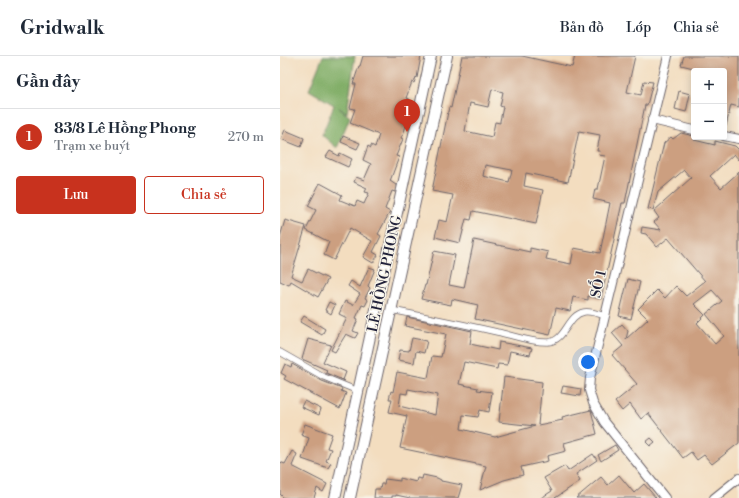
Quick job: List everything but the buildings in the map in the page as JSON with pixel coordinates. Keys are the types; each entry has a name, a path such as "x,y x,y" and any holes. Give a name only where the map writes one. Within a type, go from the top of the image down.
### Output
{"highway":[{"name":"LÊ HỒNG PHONG","path":"335,498 430,56"},
{"name":"LÊ HỒNG PHONG","path":"350,498 447,56"}],"street":[{"name":"SỐ 1","path":"665,498 604,422 593,403 589,390 590,378 668,56"},
{"path":"652,120 691,129"},
{"path":"727,137 739,139"},
{"path":"392,310 455,322 534,341 548,342 556,340 563,334 578,314 584,312 605,316"},
{"path":"280,352 324,377 358,391"},
{"path":"714,498 739,478"}],"green space":[{"path":"323,56 355,56 347,113 339,108 350,117 337,148 322,135 334,105 309,90"}],"place":[{"name":"83/8 Lê Hồng Phong","path":"407,132"}]}
